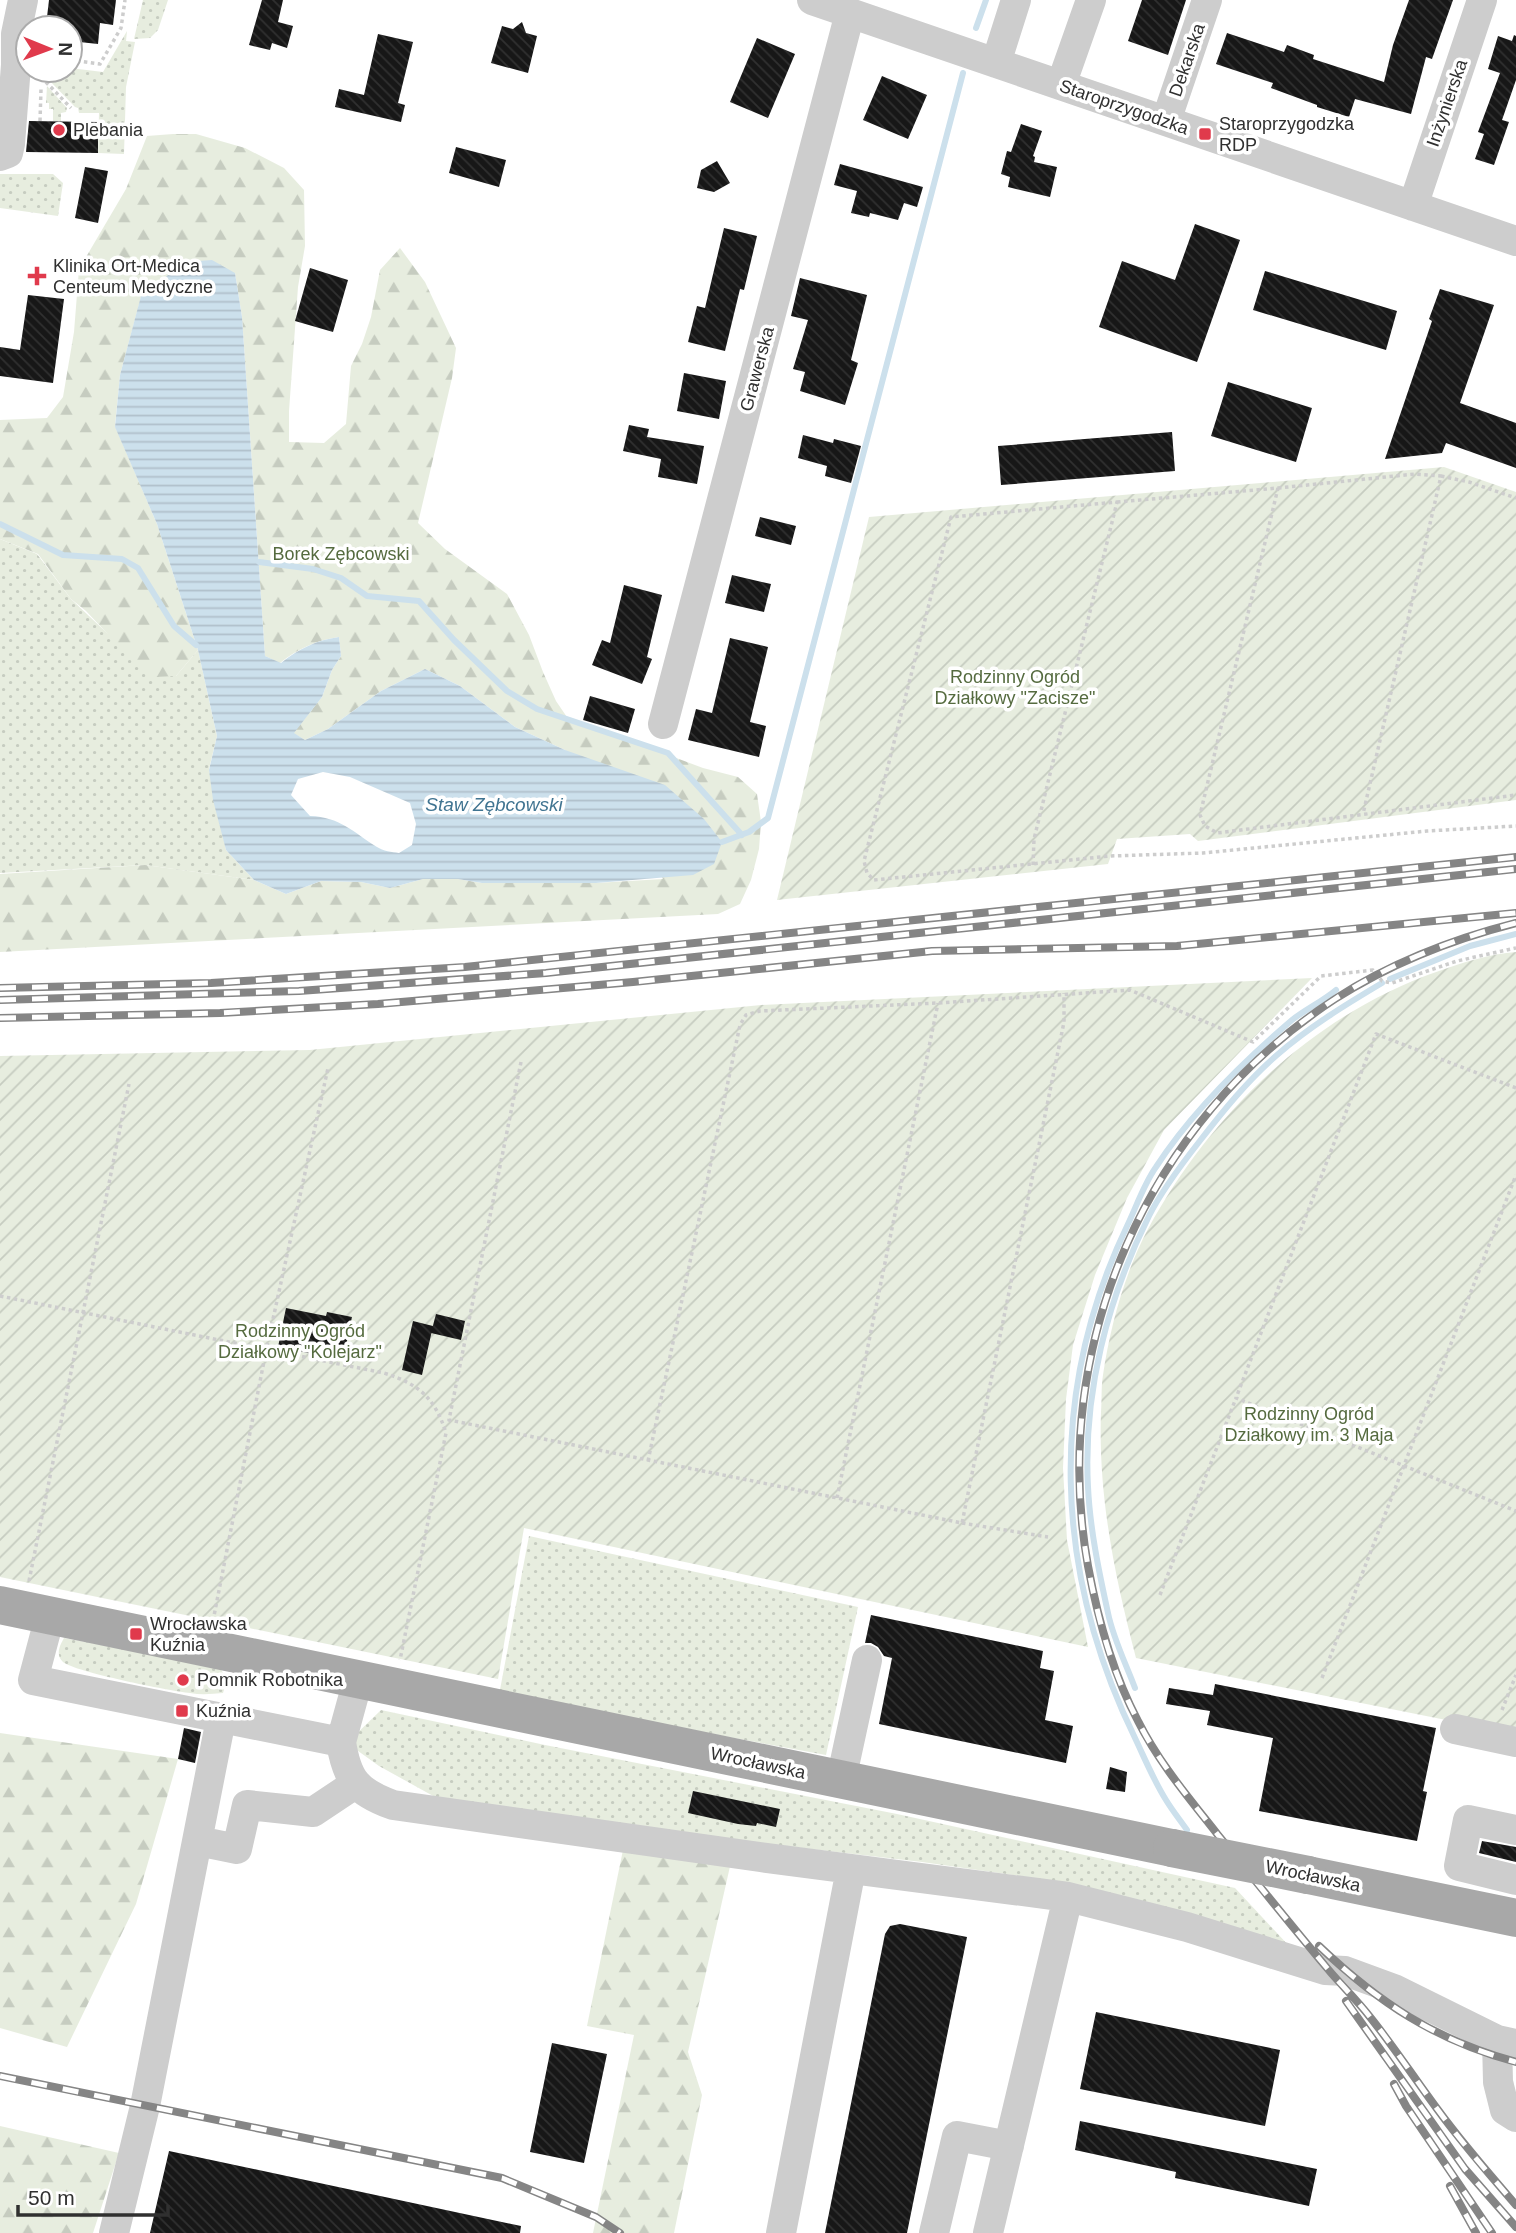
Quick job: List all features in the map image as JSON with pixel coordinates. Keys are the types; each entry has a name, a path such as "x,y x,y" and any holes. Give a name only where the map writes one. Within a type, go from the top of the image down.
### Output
{"main road":[{"name":"Wrocławska","path":"14,1594 50,1616 1516,1918"}],"street":[{"path":"0,156 8,153 6,115 16,65 8,33 23,0"},
{"name":"Staroprzygodzka","path":"812,0 1516,241"},
{"path":"996,63 1016,0"},
{"path":"1061,85 1091,0"},
{"name":"Dekarska","path":"1166,121 1208,0"},
{"name":"Inżynierska","path":"1413,206 1482,0"},
{"name":"Grawerska","path":"663,724 850,13"},
{"path":"50,1616 33,1681 341,1742"},
{"path":"841,1780 867,1660"},
{"path":"358,1680 341,1742 343,1757 355,1784 373,1798 393,1805 1068,1897 1187,1927 1325,1970 1345,1971 1394,1989 1506,2042 1498,2082 1505,2110 1516,2117"},
{"path":"114,2233 145,2106 221,1718"},
{"path":"1455,1730 1516,1742"},
{"path":"198,1841 237,1849 247,1805 313,1812 355,1784"},
{"path":"1516,1830 1468,1820 1459,1866 1516,1880"},
{"path":"781,2233 851,1869"},
{"path":"988,2233 1068,1897"},
{"path":"934,2233 957,2136 1009,2146"}],"path":[{"path":"84,62 100,64 121,28 125,0"},
{"path":"47,84 71,108"},
{"path":"1516,498 1469,482 1415,474 951,517 863,861 867,873 874,880 1110,856 1203,853 1427,831 1516,826"},
{"path":"1363,814 1441,476"},
{"path":"1278,488 1200,815 1205,826 1217,833 1516,795"},
{"path":"1033,865 1034,839 1117,502"},
{"path":"648,1461 740,1025 746,1015 760,1011 1130,990 1253,1042 1321,976 1373,970 1382,981 1392,983 1457,961 1516,948"},
{"path":"962,1523 1064,1022 1064,993"},
{"path":"837,1497 938,1003"},
{"path":"1160,1595 1376,1034 1516,1088"},
{"path":"401,1658 522,1062"},
{"path":"213,1621 266,1351 328,1069"},
{"path":"14,1594 83,1312 129,1084"},
{"path":"1322,1678 1516,1175"},
{"path":"0,1296 384,1373 406,1380 426,1394 440,1414 446,1433"},
{"path":"1236,1398 1516,1511"},
{"path":"449,1420 962,1523 1048,1537"},
{"path":"1502,1710 1516,1675"}],"green space":[{"path":"143,0 168,0 158,30 150,38 134,39"},
{"path":"127,31 126,41 135,42 126,87 124,154 98,153 99,113 79,113 78,108 53,84 84,84 84,70 103,72"},
{"path":"47,86 67,108 66,112 61,113 61,121 53,121 53,109 49,109 49,103 46,103"},
{"name":"Borek Zębcowski","path":"196,134 245,148 284,168 304,190 305,246 298,287 289,442 324,443 346,424 351,366 371,317 380,270 400,248 425,282 456,348 452,378 418,523 445,549 507,594 529,635 556,701 571,723 631,741 703,768 738,777 757,794 761,822 759,849 751,880 740,904 718,914 0,952 0,874 145,865 254,880 286,894 321,881 361,882 390,888 423,879 458,879 482,883 596,883 663,879 565,750 515,727 460,686 425,669 381,691 328,729 305,740 293,733 322,697 332,670 341,656 339,637 308,646 280,663 265,656 242,317 235,273 141,297 120,375 115,426 157,524 198,650 176,676 154,677 135,663 86,611 71,599 38,554 0,539 0,420 47,418 63,397 74,332 79,269 126,189 147,136"},
{"path":"0,174 53,174 63,183 58,216 0,208"},
{"name":"Rodzinny Ogród Działkowy \"Zacisze\"","path":"1444,467 1516,492 1516,800 1198,841 1190,834 1117,839 1108,864 777,900 869,517"},
{"path":"0,539 37,554 71,599 107,633 176,676 198,650 217,736 209,769 226,850 254,880 145,865 0,873"},
{"name":"Rodzinny Ogród Działkowy im. 3 Maja","path":"1516,952 1516,1734 1136,1658 1121,1597 1105,1506 1101,1412 1103,1375 1114,1319 1132,1263 1148,1229 1173,1186 1202,1146 1270,1073 1309,1041 1350,1013 1393,990 1467,962"},
{"name":"Rodzinny Ogród Działkowy \"Kolejarz\"","path":"1312,978 1164,1130 1127,1198 1095,1275 1073,1345 1066,1399 1063,1468 1067,1540 1088,1647 524,1528 498,1679 0,1577 0,1056 310,1050 761,1005"},
{"path":"529,1536 858,1607 826,1755 499,1695"},
{"path":"64,1638 218,1666 225,1679 223,1693 198,1694 163,1689 71,1666 59,1656"},
{"path":"381,1710 897,1814 1235,1888 1290,1947 1061,1882 922,1862 659,1831 435,1797 379,1766 347,1743"},
{"path":"0,1733 178,1759 136,1904 67,2047 0,2028"},
{"path":"624,1845 731,1862 688,2052 702,2095 674,2233 593,2233 634,2035 587,2026"},
{"path":"0,2126 119,2153 93,2233 0,2233"}],"water":[{"name":"Staw Zębcowski","path":"212,260 235,273 242,317 265,656 281,663 308,646 339,637 341,656 332,670 322,697 294,733 305,740 328,729 381,691 425,669 460,686 515,727 565,750 665,785 704,819 722,842 714,864 693,875 596,883 482,883 458,879 423,879 390,888 361,882 321,881 286,894 254,880 226,850 213,800 209,770 217,736 198,650 157,524 115,427 120,375 141,296 185,262","holes":["323,772 350,777 410,803 416,824 412,845 399,853 377,847 338,822 310,816 291,795 298,779"]}],"building":[{"path":"49,0 116,0 113,25 100,23 98,44 84,42 84,14 47,14"},
{"path":"262,0 283,0 278,22 293,26 287,48 272,43 270,50 249,45"},
{"path":"1142,0 1186,0 1168,55 1128,41"},
{"path":"1409,0 1453,0 1432,59 1426,57 1411,114 1355,99 1349,117 1271,88 1273,83 1216,64 1227,33 1284,52 1287,45 1314,55 1313,59 1384,82 1393,45"},
{"path":"522,22 526,33 537,36 528,73 491,63 502,26 513,29"},
{"path":"378,34 413,42 398,103 405,105 401,122 335,107 339,89 364,95"},
{"path":"1514,35 1516,80 1502,120 1509,122 1494,165 1475,159 1484,134 1478,132 1500,73 1488,69 1498,36 1512,41"},
{"path":"757,38 795,54 768,118 730,102"},
{"path":"882,76 927,95 908,139 863,120"},
{"name":"Plebania","path":"29,121 98,122 98,153 26,152"},
{"path":"1021,124 1042,131 1033,156 1034,162 1057,167 1050,197 1008,187 1010,177 1001,174 1007,151 1011,152"},
{"path":"456,147 506,160 499,187 449,173"},
{"path":"717,161 730,183 714,192 697,188 701,170"},
{"path":"840,164 923,187 917,207 904,203 898,220 870,213 869,217 851,213 857,191 834,185"},
{"path":"85,167 108,171 98,223 75,218"},
{"path":"1195,224 1240,240 1197,362 1099,327 1122,261 1175,280"},
{"path":"724,228 757,236 744,290 740,289 725,351 688,342 697,306 705,308"},
{"path":"310,268 348,280 333,332 295,321"},
{"path":"1265,271 1397,311 1386,350 1253,310"},
{"path":"800,278 867,295 851,360 858,363 845,405 800,391 805,372 793,369 808,320 791,316"},
{"path":"1440,289 1494,305 1460,403 1516,423 1516,468 1446,443 1442,453 1385,459 1432,321 1429,319"},
{"path":"28,295 64,299 53,383 0,376 0,347 20,350"},
{"path":"684,373 726,381 719,419 677,411"},
{"path":"1228,382 1312,408 1296,462 1211,436"},
{"path":"629,425 649,429 647,437 704,446 697,484 658,477 661,459 623,451"},
{"path":"1172,432 1175,471 1001,485 998,446"},
{"path":"803,435 833,443 834,439 861,446 851,483 825,476 827,466 798,458"},
{"path":"760,517 796,526 791,545 755,536"},
{"path":"732,575 771,584 764,612 725,603"},
{"path":"624,585 662,595 647,657 652,659 642,684 592,665 602,640 610,643"},
{"path":"730,638 768,647 750,722 766,726 759,757 688,740 696,709 712,713"},
{"path":"590,696 635,709 628,733 583,720"},
{"path":"286,1308 326,1316 327,1312 352,1317 343,1360 278,1347"},
{"path":"436,1314 465,1321 461,1340 431,1333"},
{"path":"413,1321 433,1326 422,1375 402,1370"},
{"path":"871,1615 1043,1651 1040,1668 1054,1671 1045,1720 1073,1726 1066,1763 879,1724 892,1658 884,1656 878,1647 871,1643 865,1643"},
{"path":"1215,1684 1436,1728 1423,1791 1427,1792 1417,1841 1259,1811 1273,1738 1207,1725 1210,1711 1166,1704 1169,1688 1213,1695"},
{"path":"184,1728 201,1732 195,1763 178,1759"},
{"path":"1110,1767 1127,1772 1125,1792 1106,1789"},
{"path":"693,1791 780,1809 776,1827 757,1823 756,1826 738,1824 688,1813"},
{"path":"1482,1841 1516,1847 1516,1862 1479,1853"},
{"path":"900,1924 967,1937 907,2233 825,2233 885,1934 890,1926"},
{"path":"1096,2012 1280,2050 1265,2126 1080,2089"},
{"path":"552,2043 607,2054 584,2163 530,2152"},
{"path":"1080,2121 1317,2169 1309,2206 1175,2178 1176,2172 1075,2150"},
{"path":"169,2151 521,2226 520,2233 150,2233"}],"waterway":[{"path":"976,28 986,0"},
{"path":"722,842 749,832 768,818 963,73"},
{"path":"0,524 63,555 122,559 138,568 174,626 196,645"},
{"path":"259,562 313,569 341,578 367,596 419,601 454,640 507,691 537,709 668,753 742,835"},
{"path":"1390,979 1470,946 1516,934"},
{"path":"1135,1688 1110,1622 1098,1566 1088,1487 1087,1452 1094,1382 1110,1314 1121,1281 1134,1248 1160,1197 1185,1160 1236,1096 1289,1045 1382,983"},
{"path":"1187,1830 1162,1793 1135,1738 1108,1675 1088,1611 1076,1547 1071,1482 1073,1417 1084,1352 1102,1288 1128,1224 1156,1167 1201,1108 1255,1053 1292,1020 1336,990"}],"railway":[{"path":"0,988 211,983 465,967 1516,857"},
{"path":"0,1000 299,991 546,973 1516,869"},
{"path":"0,1018 220,1013 378,1004 633,982 932,951 1177,946 1516,913"},
{"path":"1516,923 1400,963 1356,986 1269,1049 1212,1108 1164,1174 1126,1245 1099,1322 1083,1401 1079,1483 1088,1566 1101,1626 1121,1684 1155,1751 1218,1835 1365,2011 1457,2134 1516,2205"},
{"path":"1319,1946 1364,1985 1410,2017 1459,2043 1516,2062"},
{"path":"1346,2001 1465,2169 1516,2227"},
{"path":"0,2076 502,2178 596,2217 620,2233"},
{"path":"1394,2084 1492,2233"},
{"path":"1450,2186 1476,2233"}],"place":[{"name":"Plebania","path":"59,130"},
{"name":"Staroprzygodzka RDP","path":"1205,134"},
{"name":"Klinika Ort-Medica Centeum Medyczne","path":"37,276"},
{"name":"Wrocławska Kuźnia","path":"136,1634"},
{"name":"Pomnik Robotnika","path":"183,1680"},
{"name":"Kuźnia","path":"182,1711"}]}
